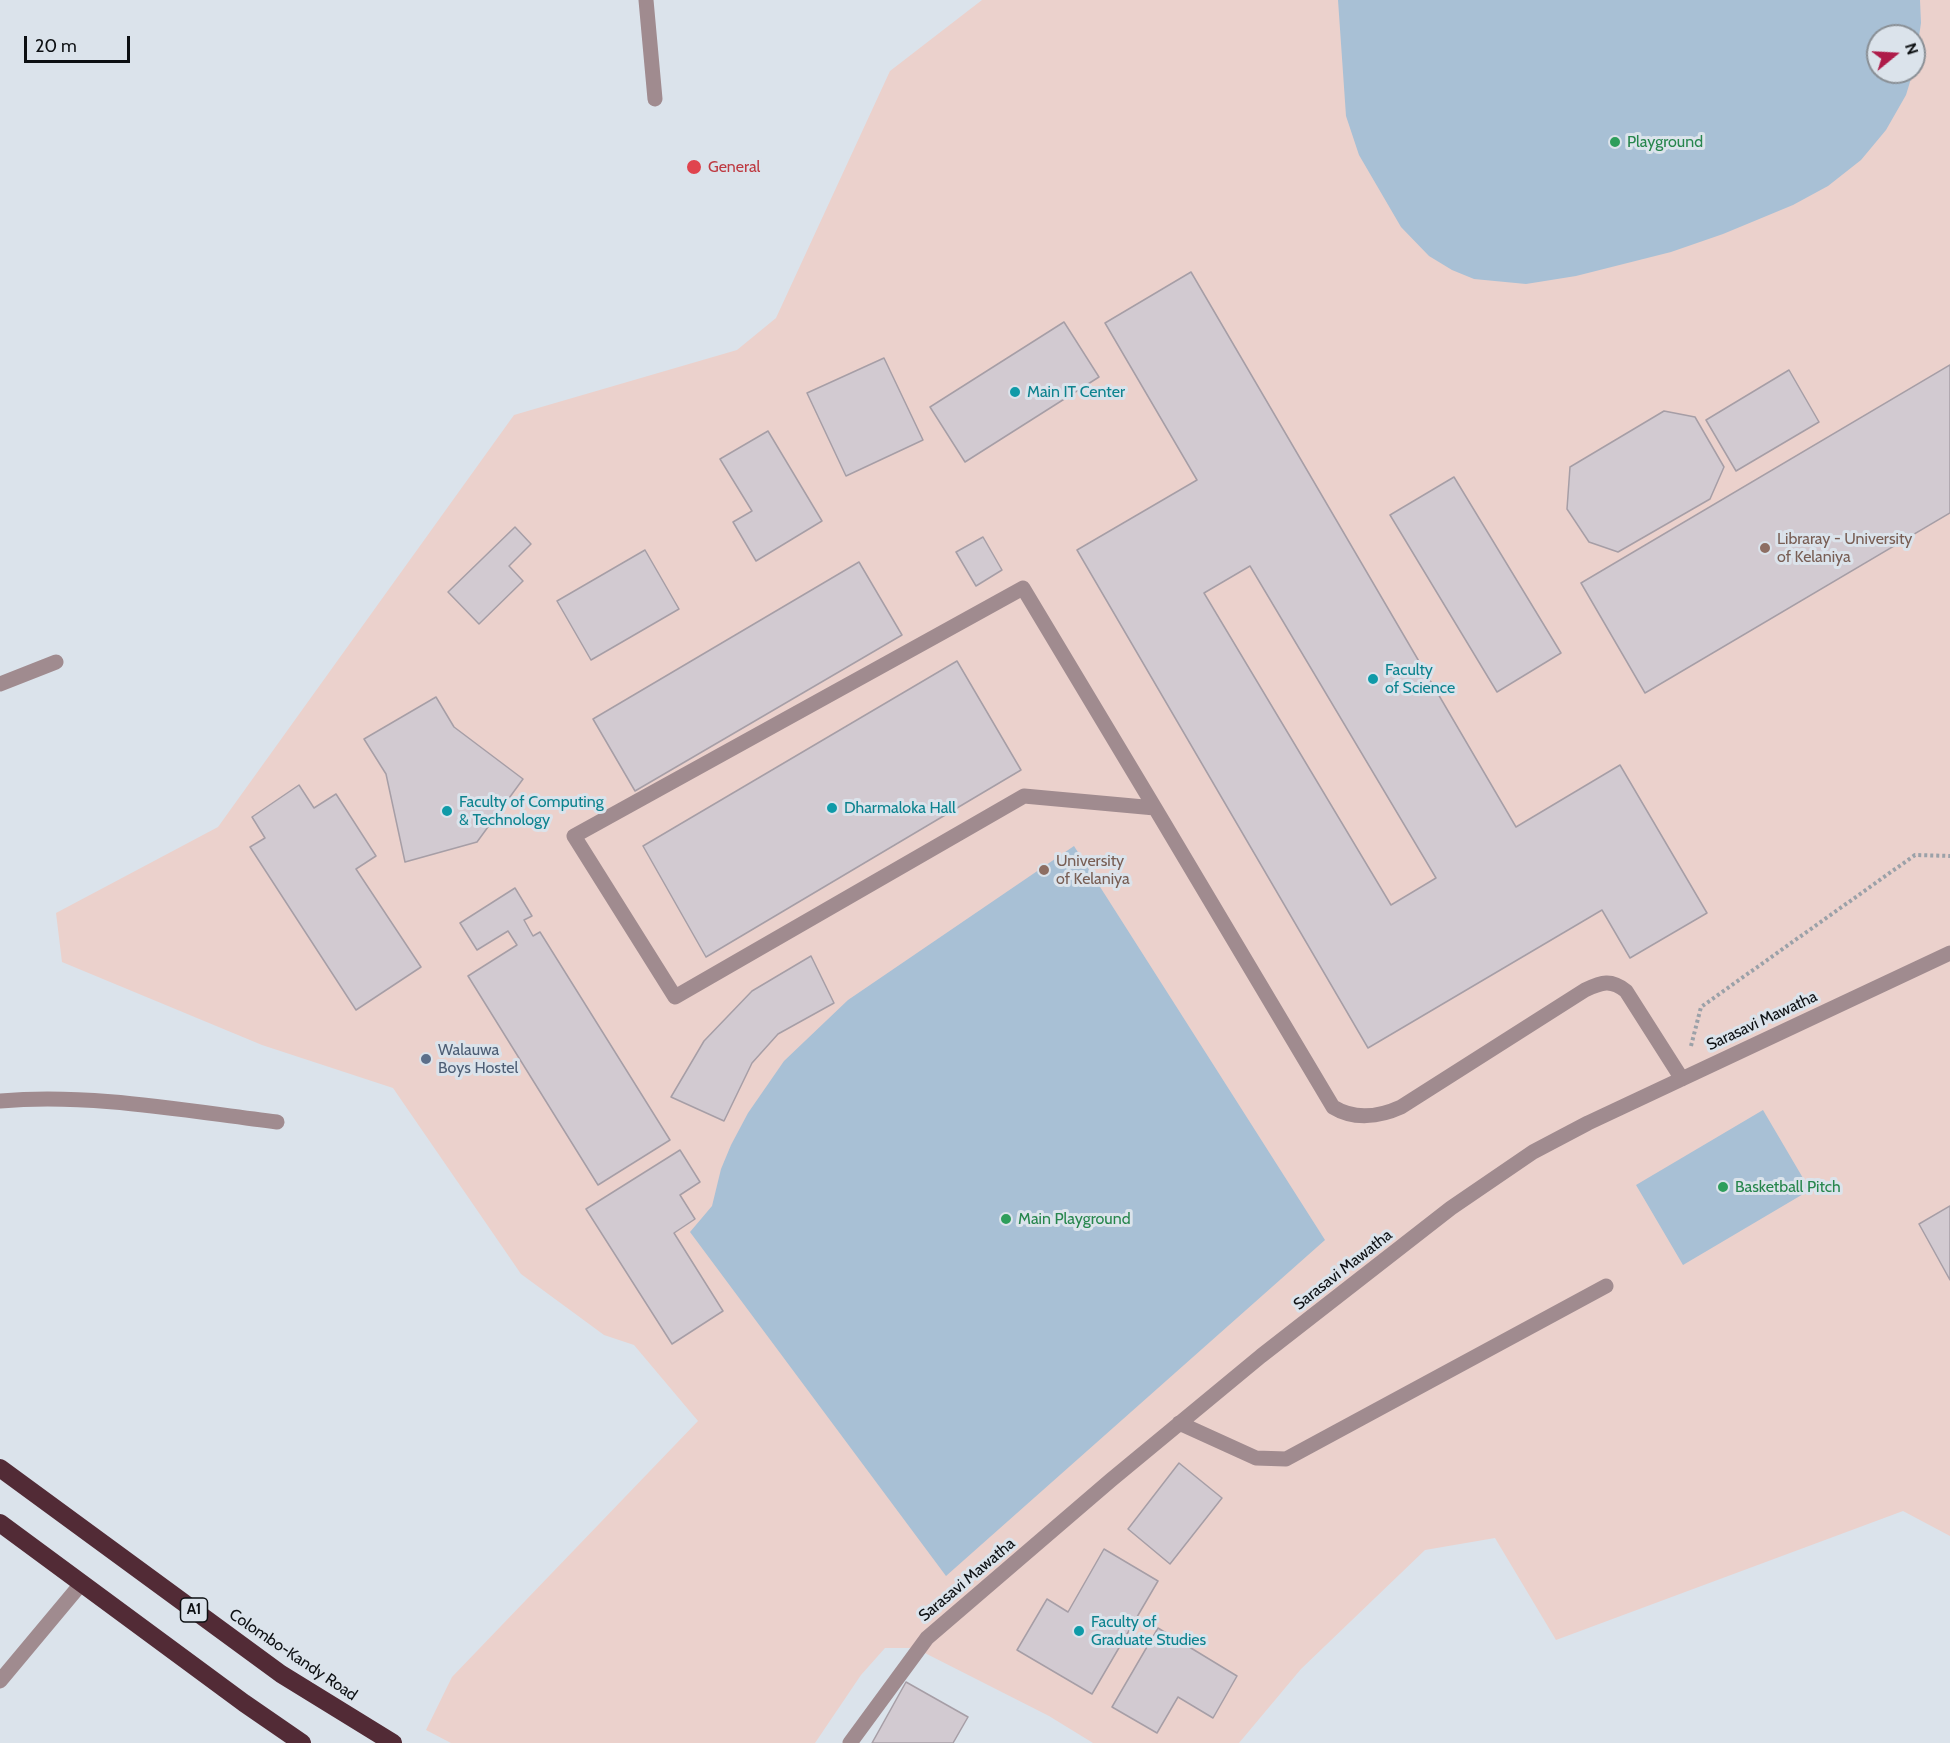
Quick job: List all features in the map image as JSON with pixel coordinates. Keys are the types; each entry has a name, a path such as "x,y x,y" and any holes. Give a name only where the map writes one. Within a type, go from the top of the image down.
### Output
{"highway":[{"name":"Colombo-Kandy Road","path":"0,1468 281,1674 393,1743"},
{"path":"0,1523 302,1743"}],"street":[{"path":"646,0 655,99"},
{"path":"1155,808 1024,796 675,998 574,836 1023,588 1155,808 1333,1107 1344,1114 1368,1115 1401,1107 1585,990 1608,982 1617,984 1626,991 1682,1078"},
{"path":"0,684 56,662"},
{"name":"Sarasavi Mawatha","path":"850,1743 927,1638 1261,1356 1451,1208 1533,1152 1588,1123 1950,954"},
{"path":"0,1101 35,1098 109,1102 277,1122"},
{"path":"1179,1424 1256,1458 1286,1459 1606,1286"},
{"path":"0,1681 81,1584"}],"path":[{"path":"1682,1078 1701,1007 1915,855 1950,856"}],"shaded area":[{"name":"University of Kelaniya","path":"982,0 1950,0 1950,1536 1903,1511 1556,1640 1495,1538 1425,1550 1301,1669 1239,1743 1093,1743 1049,1716 915,1648 885,1648 861,1675 815,1743 451,1743 426,1730 452,1677 698,1421 634,1345 604,1335 521,1274 393,1088 262,1045 62,962 56,913 218,827 514,415 737,350 776,318 890,71"},
{"name":"Playground","path":"1338,0 1920,0 1921,24 1866,24 1866,84 1909,84 1906,95 1886,130 1861,160 1828,186 1793,205 1723,234 1671,252 1576,276 1526,284 1474,279 1452,270 1429,256 1401,227 1359,155 1346,116"},
{"name":"Main Playground","path":"1074,846 1325,1240 946,1576 690,1232 712,1206 721,1169 731,1145 748,1113 784,1061 848,1000"},
{"name":"Basketball Pitch","path":"1763,1110 1810,1190 1683,1265 1636,1185"}],"building":[{"name":"Faculty of Science","path":"1191,272 1516,827 1620,765 1707,913 1630,958 1602,910 1368,1048 1077,550 1197,480 1105,323","holes":["1250,566 1436,878 1391,905 1204,593"]},
{"name":"Main IT Center","path":"1064,322 1099,377 965,462 930,407"},
{"path":"884,358 923,440 846,476 807,393"},
{"name":"Libraray - University of Kelaniya","path":"1950,365 1950,513 1645,693 1581,583"},
{"path":"1789,370 1819,422 1736,471 1706,420"},
{"path":"1664,411 1695,417 1724,467 1710,499 1618,552 1589,542 1567,509 1570,467"},
{"path":"768,431 822,521 756,561 733,522 752,511 720,459"},
{"path":"1454,477 1561,653 1497,692 1390,515"},
{"path":"515,527 531,544 509,566 523,581 479,624 448,592"},
{"path":"983,537 1002,570 976,586 956,552"},
{"path":"645,550 679,609 591,660 557,601"},
{"path":"859,562 902,635 635,791 593,719"},
{"name":"Dharmaloka Hall","path":"957,661 1021,770 706,957 643,846"},
{"name":"Faculty of Computing & Technology","path":"436,697 454,727 523,779 477,842 405,862 386,774 364,739"},
{"path":"299,785 314,808 336,794 376,856 356,869 421,967 356,1010 250,847 265,838 252,817"},
{"path":"515,888 532,916 524,920 533,936 540,932 670,1140 598,1185 468,976 517,945 508,931 477,950 460,923"},
{"path":"811,956 834,1003 778,1034 752,1063 724,1121 671,1097 704,1041 752,991"},
{"path":"680,1150 700,1182 680,1195 695,1219 674,1233 723,1311 672,1344 586,1209"},
{"path":"1950,1206 1950,1280 1919,1224"},
{"path":"1179,1463 1222,1498 1170,1564 1128,1529"},
{"name":"Faculty of Graduate Studies","path":"1104,1549 1158,1581 1092,1694 1017,1650 1047,1599 1068,1612"},
{"path":"1158,1628 1237,1676 1213,1718 1178,1697 1157,1733 1112,1707"},
{"path":"906,1682 968,1717 953,1743 872,1743"}],"place":[{"name":"Playground","path":"1615,142"},
{"name":"General","path":"694,167"},
{"name":"Main IT Center","path":"1015,392"},
{"name":"Libraray - University of Kelaniya","path":"1765,548"},
{"name":"Faculty of Science","path":"1373,679"},
{"name":"Dharmaloka Hall","path":"832,808"},
{"name":"Faculty of Computing & Technology","path":"447,811"},
{"name":"University of Kelaniya","path":"1044,870"},
{"name":"Walauwa Boys Hostel","path":"426,1059"},
{"name":"Basketball Pitch","path":"1723,1187"},
{"name":"Main Playground","path":"1006,1219"},
{"name":"Faculty of Graduate Studies","path":"1079,1631"}]}
